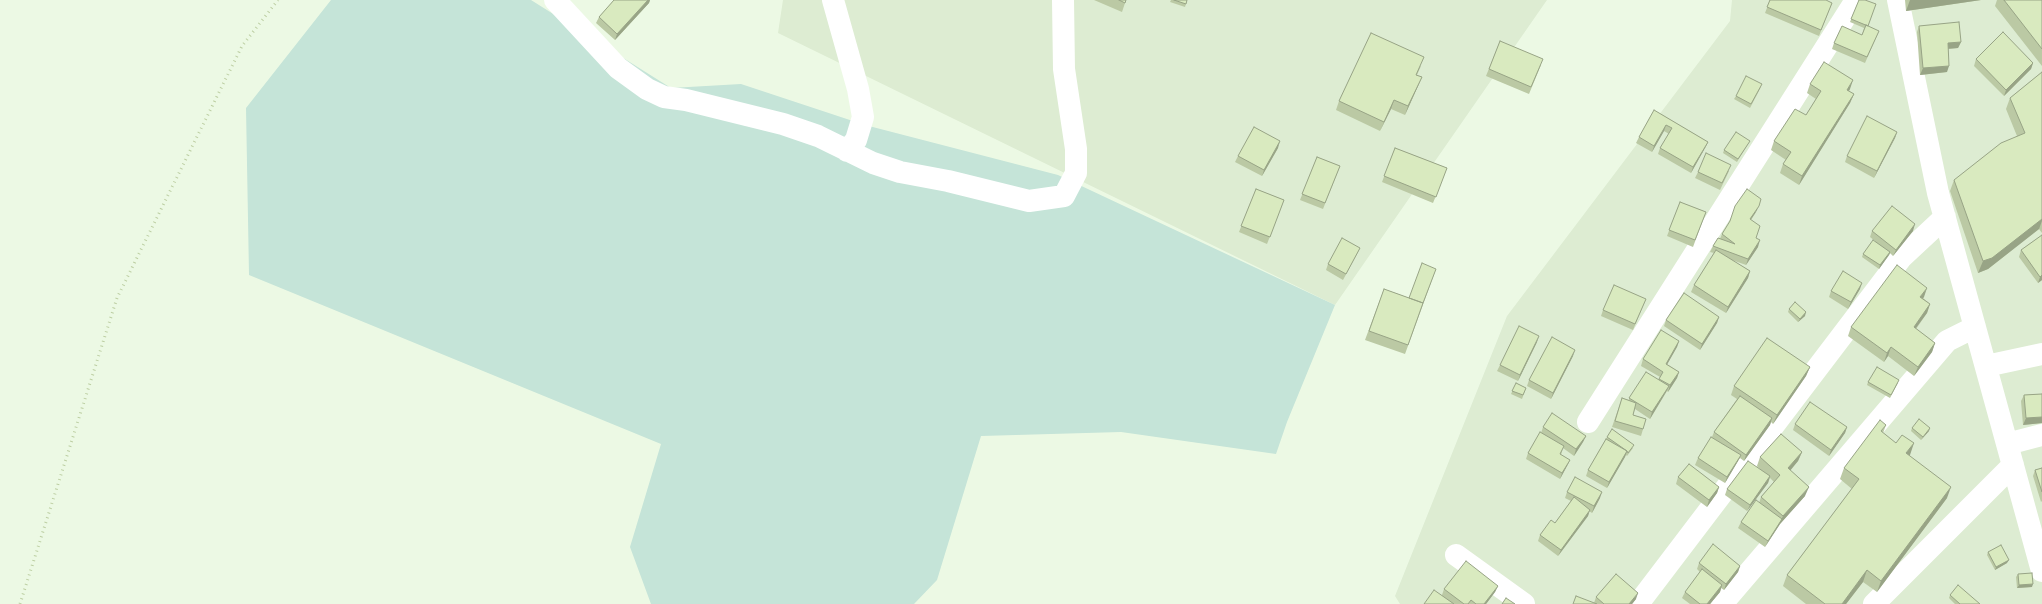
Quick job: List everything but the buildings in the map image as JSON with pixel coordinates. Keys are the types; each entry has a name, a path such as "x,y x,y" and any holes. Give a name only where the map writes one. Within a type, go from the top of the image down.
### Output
{"street":[{"path":"555,0 618,68 647,89 664,97 686,100 783,124 818,136 873,163 900,172 948,181 1029,201 1064,196 1076,173 1076,149 1064,69 1062,0"},
{"path":"834,0 864,117 856,140 848,151"},
{"path":"1588,422 1856,0"},
{"path":"1898,0 1944,217 2013,465 2034,511 2042,571"},
{"path":"1638,604 1901,258 1944,217"},
{"path":"1722,604 1947,341 1975,327"},
{"path":"1986,366 2042,354"},
{"path":"2007,444 2042,435"},
{"path":"1874,604 2013,465"},
{"path":"1456,555 1524,604"}],"path":[{"path":"20,604 117,298 242,46 278,0"}],"shaded area":[{"path":"331,0 531,0 671,88 741,84 865,125 1058,175 1335,305 1287,422 1276,454 1121,432 981,436 937,580 914,604 651,604 630,547 661,444 249,275 246,108"},
{"path":"783,0 1547,0 1335,305 778,33"},
{"path":"1732,0 2042,0 2042,604 1400,604 1395,596 1507,316 1730,21"}]}
